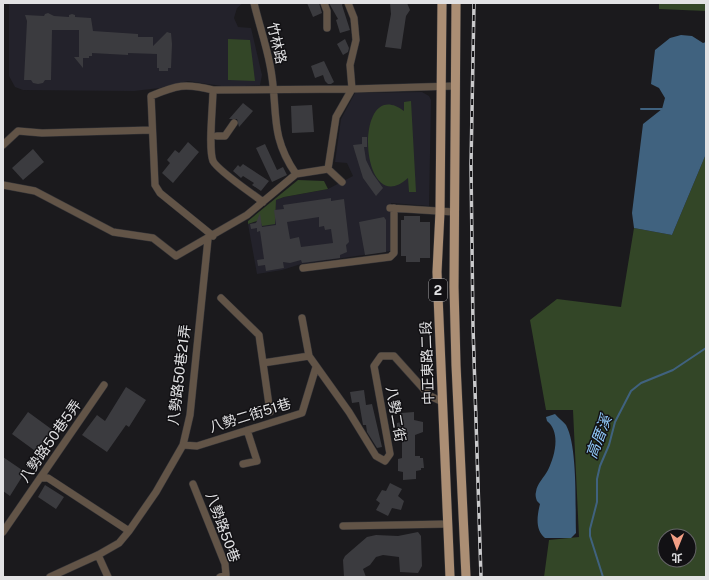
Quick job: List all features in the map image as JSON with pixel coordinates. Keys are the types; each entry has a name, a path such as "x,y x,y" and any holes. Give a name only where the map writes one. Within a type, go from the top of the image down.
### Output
{"main road":[{"name":"中正東路二段","path":"442,3 440,212 437,272 450,577"},
{"name":"中正東路二段","path":"456,3 454,212 456,365 466,577"}],"street":[{"name":"竹林路","path":"254,3 270,66 276,133 285,158 296,174"},
{"path":"324,3 327,10 327,28"},
{"path":"328,169 336,117 352,89 350,65 356,40 354,18 348,3"},
{"path":"210,237 160,193 155,185 151,96 170,88 190,85 213,90 352,89 441,85 456,86"},
{"path":"213,90 211,152 213,162 220,170 263,202"},
{"path":"217,136 225,136 234,123"},
{"path":"3,145 18,131 42,133 152,130"},
{"path":"3,185 35,191 113,232 153,238 176,256 247,215 296,174 328,169"},
{"path":"328,169 342,182"},
{"path":"303,268 390,256 394,253 392,208 454,212"},
{"name":"八勢路50巷21弄","path":"98,555 119,543 129,531 156,492 183,445 190,415 210,237"},
{"path":"221,298 259,335 270,412"},
{"name":"八勢二街","path":"302,318 309,356 349,412 376,456 385,461 390,454 374,366 381,356 394,356 430,396 443,402"},
{"path":"263,363 309,356"},
{"name":"八勢二街51巷","path":"183,445 197,446 302,413 316,367"},
{"name":"八勢路50巷5弄","path":"3,532 104,385"},
{"path":"243,464 257,461 247,430"},
{"path":"41,478 48,478 129,531"},
{"name":"八勢路50巷","path":"193,484 225,564 226,575 220,577"},
{"path":"343,526 448,524"},
{"path":"50,577 98,555 108,577"}],"shaded area":[{"path":"9,3 243,3 237,8 234,18 238,27 251,28 262,75 260,85 228,87 188,81 160,88 134,91 23,90 15,87 9,76"},
{"path":"422,92 429,96 431,100 429,206 391,203 391,251 301,264 282,270 257,274 248,224 261,221 262,226 275,219 276,200 284,197 328,189 353,176 347,163 335,162 341,119 355,93"}],"green space":[{"path":"659,3 706,3 706,11 659,9"},
{"path":"228,39 250,40 255,81 228,80"},
{"path":"411,101 416,192 409,192 408,178 392,186 379,181 371,166 368,147 369,127 376,111 387,105 404,111 404,102"},
{"path":"706,154 706,577 544,577 549,540 579,537 573,410 546,410 530,320 557,299 621,307 634,228 672,235"},
{"path":"298,180 324,181 328,189 284,197 276,200 275,224 262,226 260,220 248,224 248,221"}],"water":[{"path":"681,35 692,36 703,43 706,42 706,154 672,235 634,228 632,213 643,124 662,109 665,98 659,88 651,84 655,50 670,38"},
{"path":"555,414 566,425 570,435 574,462 576,533 571,538 545,538 538,527 538,513 540,504 536,498 537,489 551,464 555,444 554,431 546,417"}],"building":[{"path":"307,3 319,3 322,13 313,17"},
{"path":"329,3 343,3 342,5 350,30 340,33 336,20 338,19"},
{"path":"390,3 407,3 410,10 406,16 401,49 385,47 391,14"},
{"path":"48,13 54,16 69,17 69,15 72,14 75,15 75,17 91,18 93,31 138,34 138,37 153,37 153,46 167,32 171,33 171,68 168,68 168,71 159,71 159,68 157,68 157,54 128,53 128,55 92,53 92,56 89,56 89,58 83,58 83,68 74,57 79,57 79,30 52,30 51,80 45,80 43,83 38,84 33,83 31,80 24,80 27,21 25,15 44,16"},
{"path":"345,39 349,48 348,52 343,55 337,44"},
{"path":"324,61 334,82 331,84 328,84 325,81 323,75 315,78 311,66"},
{"path":"243,103 253,111 239,127 237,119 229,119"},
{"path":"312,105 314,132 292,133 291,106"},
{"path":"362,137 367,137 367,147 364,147 366,160 373,174 383,188 376,196 363,178 353,145 362,144"},
{"path":"188,142 199,152 173,183 162,173 170,163 167,160 175,150 179,153"},
{"path":"265,144 277,170 283,167 287,175 272,182 256,148"},
{"path":"33,149 44,162 23,180 12,168"},
{"path":"243,164 269,181 261,191 252,185 254,183 243,176 241,178 233,171 238,165 240,167"},
{"path":"331,198 331,201 344,199 349,242 346,245 347,252 340,255 340,258 302,263 301,260 290,263 283,262 284,268 266,271 265,265 258,266 257,260 264,259 260,231 257,232 257,228 251,229 250,224 256,223 260,213 262,227 276,225 274,210 284,209 283,205","holes":["319,217 319,227 324,226 325,230 331,229 333,243 301,247 299,237 290,239 287,222"]},
{"path":"404,216 420,216 420,222 430,222 430,258 420,258 420,262 406,262 406,256 401,256 401,220 404,220"},
{"path":"384,217 386,220 386,252 365,255 359,222"},
{"path":"126,387 146,400 129,427 126,425 107,452 82,435 97,415 105,421"},
{"path":"364,390 366,405 372,404 382,447 377,448 367,432 366,425 363,425 359,402 352,403 350,392"},
{"path":"28,412 54,431 38,453 12,434"},
{"path":"414,412 414,420 423,422 423,432 415,435 415,456 420,456 420,458 423,458 424,468 416,471 416,479 403,480 403,472 398,471 398,459 402,458 402,436 397,435 397,423 401,422 401,413"},
{"path":"3,457 25,472 10,496 3,491"},
{"path":"390,483 402,489 398,496 404,501 401,510 392,508 388,516 376,510 380,503 376,500 382,490 386,491"},
{"path":"45,485 64,497 56,509 38,497"},
{"path":"418,532 421,536 422,566 418,573 400,572 399,557 383,555 376,557 370,565 363,569 366,577 344,577 343,560 345,556 367,537 376,535 398,536"}],"waterway":[{"path":"641,109 662,109"},
{"name":"高厝溪","path":"603,577 590,536 590,529 597,502 597,479 600,466 609,445 615,422 631,391 641,383 673,370 706,348"}],"railway":[{"path":"474,3 471,165 473,327 481,577"}]}
